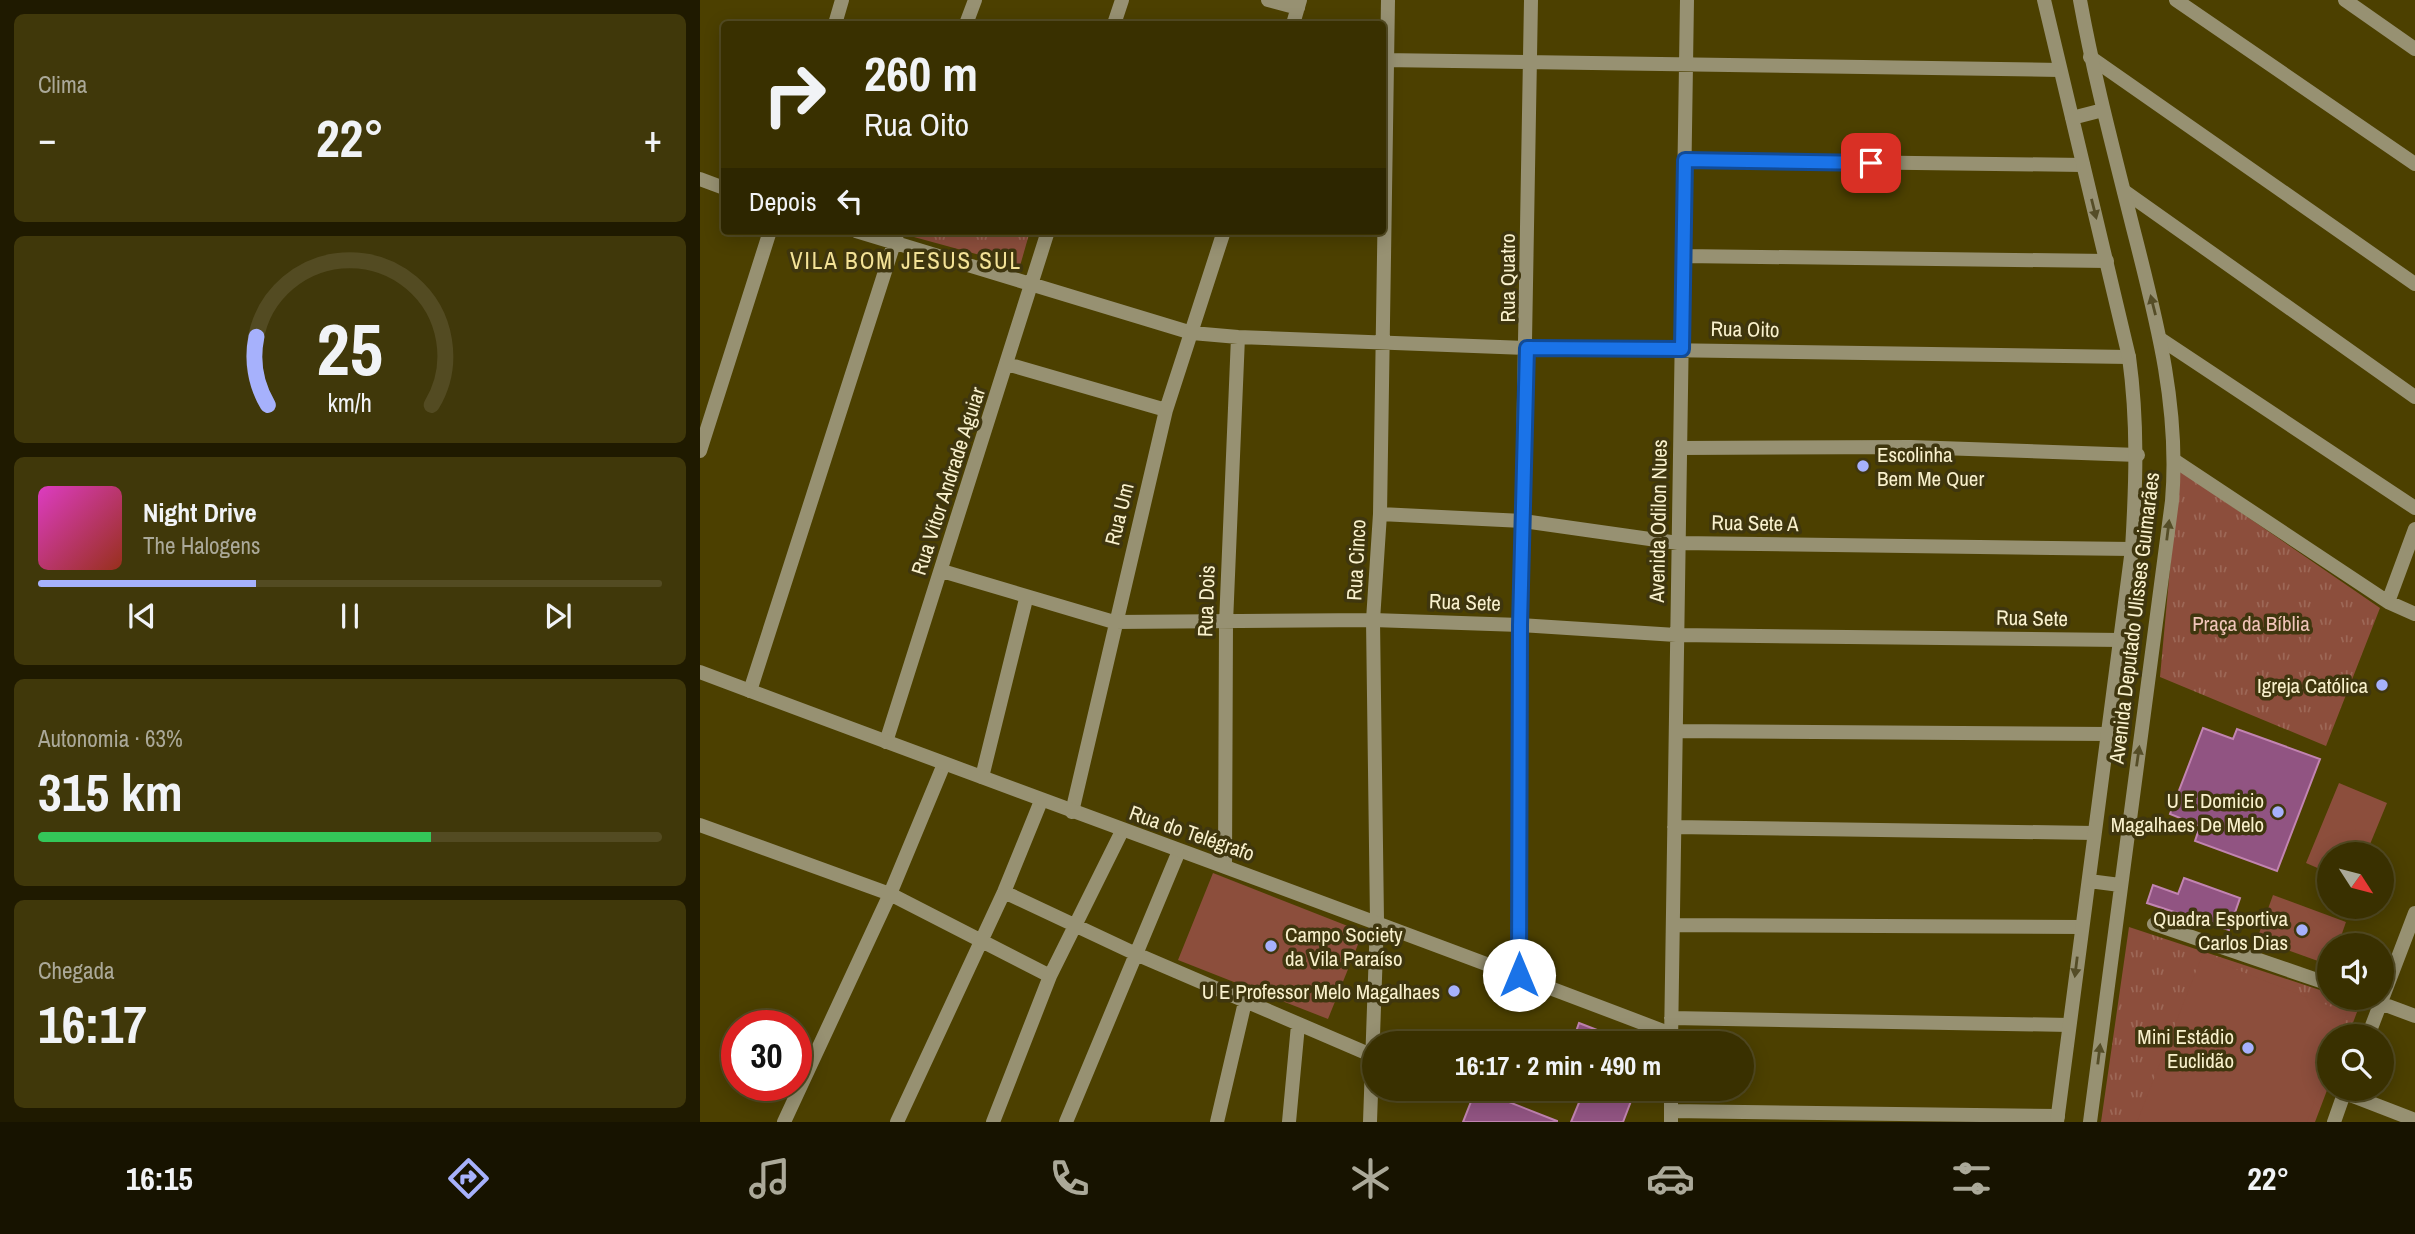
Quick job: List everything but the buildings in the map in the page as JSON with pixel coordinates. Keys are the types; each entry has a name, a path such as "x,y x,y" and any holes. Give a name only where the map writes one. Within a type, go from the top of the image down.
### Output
{"street":[{"path":"836,21 842,0"},
{"path":"968,21 975,0"},
{"path":"1115,21 1122,0"},
{"path":"1268,0 1299,4 1294,21"},
{"name":"Rua Cinco","path":"1386,40 1388,0"},
{"name":"Rua Quatro","path":"1519,975 1520,625 1527,348 1531,0"},
{"name":"Avenida Odilon Nues","path":"1671,1031 1687,0"},
{"name":"Avenida Deputado Ulisses Guimarães","path":"2044,0 2129,357 2136,405 2138,455 2132,549 2121,640 2057,1119"},
{"name":"Avenida Deputado Ulisses Guimarães","path":"2080,0 2090,57 2162,340 2174,460 2172,501 2090,1122"},
{"path":"2176,0 2415,164"},
{"path":"2345,0 2415,49"},
{"path":"2090,57 2415,284"},
{"path":"1386,60 2060,70"},
{"path":"2072,118 2103,110"},
{"path":"1685,160 2083,165"},
{"path":"700,179 721,187"},
{"path":"2124,191 2415,397"},
{"path":"700,451 769,235"},
{"name":"Rua Vitor Andrade Aguiar","path":"886,742 1047,235"},
{"name":"Rua Um","path":"1072,812 1114,622 1166,410 1223,235"},
{"name":"Rua Cinco","path":"1372,1031 1377,921 1373,620 1380,514 1384,235"},
{"path":"750,691 896,237 1032,284 1192,333"},
{"path":"1683,256 2108,261"},
{"name":"Rua Oito","path":"1192,333 1527,348 2129,357"},
{"name":"Rua Dois","path":"1225,866 1226,623 1238,337"},
{"path":"2162,340 2415,508"},
{"path":"1007,364 1166,410"},
{"path":"1680,448 1912,447 2138,455"},
{"path":"2174,460 2388,602 2415,614"},
{"name":"Rua Sete A","path":"1380,514 1523,522 1678,543 2132,549"},
{"path":"2388,602 2415,529"},
{"name":"Rua Sete","path":"942,571 1027,599 1114,622 1373,620 1520,625 1676,635 2121,640"},
{"path":"982,777 1027,599"},
{"name":"Rua do Telégrafo","path":"700,672 1122,831 1377,921 1519,975 1654,1031"},
{"path":"1677,731 2108,734"},
{"path":"784,1122 890,894 944,764"},
{"path":"897,1122 1004,892 1041,801"},
{"path":"700,825 890,894 1050,976"},
{"path":"1674,827 2094,833"},
{"path":"993,1122 1050,976 1122,831"},
{"path":"1066,1122 1179,851"},
{"path":"2089,881 2120,885"},
{"path":"1004,892 1136,954 1362,1051"},
{"path":"2394,960 2415,915"},
{"path":"2154,924 2317,980"},
{"path":"1673,925 2081,927"},
{"path":"1217,1122 1245,1002"},
{"path":"2394,1008 2415,1016"},
{"path":"1671,1018 2069,1025"},
{"path":"1289,1122 1298,1025"},
{"name":"Rua Cinco","path":"1370,1101 1370,1122"},
{"path":"2334,1122 2342,1101"},
{"path":"2370,1101 2415,1120"},
{"path":"1671,1116 2057,1119"}],"green space":[{"path":"907,235 1029,235 1020,266"},
{"name":"Praça da Bíblia","path":"2179,470 2380,608 2326,746 2160,677"},
{"path":"2339,783 2387,803 2371,842 2317,842 2317,868 2306,863"},
{"name":"Campo Society da Vila Paraíso","path":"1213,873 1363,932 1328,1019 1178,960"},
{"name":"Quadra Esportiva Carlos Dias","path":"2273,895 2317,911 2317,919 2338,919 2346,922 2342,933 2317,933 2317,961 2257,939"},
{"name":"Mini Estádio Euclidão","path":"2129,927 2317,989 2317,1010 2358,1010 2352,1024 2317,1024 2317,1101 2323,1101 2315,1122 2101,1122"},
{"name":"Mini Estádio Euclidão","path":"2202,956 2317,1001 2317,1010 2339,1010 2347,1013 2343,1024 2317,1024 2317,1094 2307,1122 2137,1122"}],"place":[{"name":"Escolinha Bem Me Quer","path":"1863,466"},
{"name":"Igreja Católica","path":"2382,685"},
{"name":"U E Domicio Magalhaes De Melo","path":"2278,812"},
{"name":"Quadra Esportiva Carlos Dias","path":"2302,930"},
{"name":"Campo Society da Vila Paraíso","path":"1271,946"},
{"name":"U E Professor Melo Magalhaes","path":"1454,991"},
{"name":"Mini Estádio Euclidão","path":"2248,1048"}],"district":[{"name":"VILA BOM JESUS SUL","path":"906,260"}],"route":[{"path":"1519,975 1520,625 1527,348 1682,349 1685,160 1871,163"}]}
